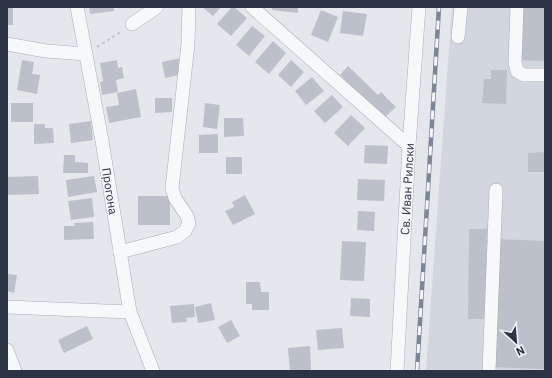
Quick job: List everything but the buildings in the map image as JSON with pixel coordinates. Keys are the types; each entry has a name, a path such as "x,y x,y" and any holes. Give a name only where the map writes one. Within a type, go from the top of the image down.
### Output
{"street":[{"name":"Прогона","path":"77,7 130,312 153,371"},
{"path":"132,24 157,7"},
{"path":"120,252 177,236 185,231 189,223 187,216 175,198 172,188 188,44 189,7"},
{"path":"252,7 409,146"},
{"name":"Св. Иван Рилски","path":"396,371 409,146 419,7"},
{"path":"458,37 461,7"},
{"path":"517,7 515,62 517,71 524,75 545,76"},
{"path":"7,44 46,51 86,54"},
{"path":"489,371 496,190"},
{"path":"7,307 130,312"},
{"path":"7,350 15,371"}],"path":[{"path":"86,54 132,24"}],"shaded area":[{"path":"452,7 545,7 545,371 426,371"}],"railway":[{"path":"417,371 439,7"}]}
